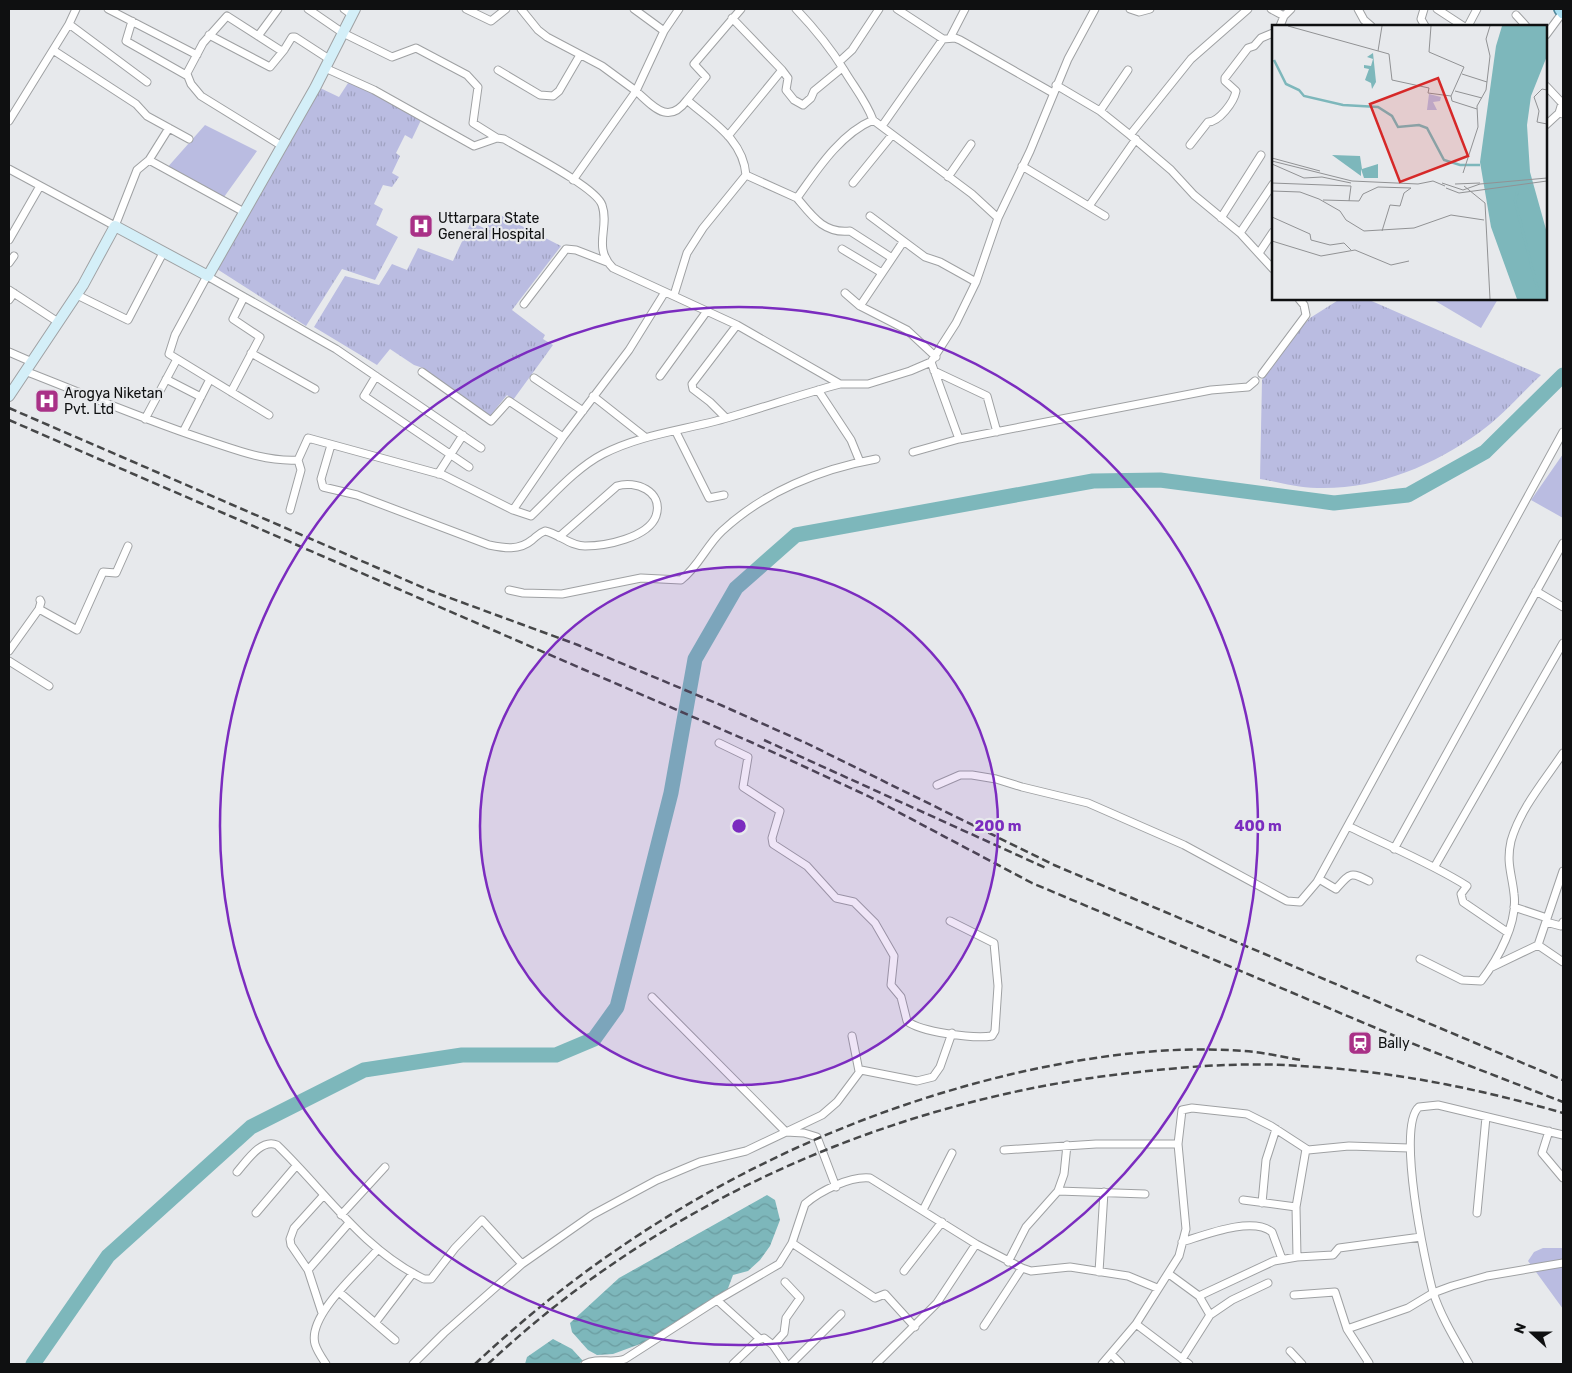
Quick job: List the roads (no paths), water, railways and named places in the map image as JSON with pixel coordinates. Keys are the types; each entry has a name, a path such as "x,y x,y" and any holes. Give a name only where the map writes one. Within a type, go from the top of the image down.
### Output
{"main road":[{"path":"1560,9 1563,13"},
{"path":"9,396 77,294 115,226 207,276 282,146 327,63 343,33 350,11"}],"street":[{"path":"9,121 69,24 76,9"},
{"path":"108,9 197,55"},
{"path":"258,36 278,9"},
{"path":"308,9 343,33 394,58 416,48 467,75 478,87 473,123 574,180 594,194 603,206 601,243 608,262"},
{"path":"466,9 491,21 506,9"},
{"path":"521,9 542,34 602,66 636,90 658,111 665,113 682,107 706,77 694,64 741,9"},
{"path":"634,9 664,31"},
{"path":"574,180 636,90 664,31 678,9"},
{"path":"796,9 816,29 864,97 873,120 972,194 998,218"},
{"path":"732,18 782,70 788,78 786,90 794,100 803,106 811,98 814,91 841,65 879,9"},
{"path":"897,9 946,39 960,40 1100,111 1133,137 1221,218 1240,233 1272,268"},
{"path":"882,126 946,39 965,9"},
{"path":"290,510 301,470 298,460 308,438 438,474 513,510 531,516 574,476 602,454 645,437 676,432 840,384 868,384 910,371 933,359 956,323 976,282 998,218 1055,89 1095,9"},
{"path":"1130,9 1139,12 1150,9"},
{"path":"1089,206 1133,137 1191,59 1248,9"},
{"path":"1271,9 1284,16"},
{"path":"1280,25 1284,16 1291,9"},
{"path":"1424,9 1421,19 1424,25"},
{"path":"1437,9 1461,25"},
{"path":"1469,25 1477,9"},
{"path":"1361,10 1371,25"},
{"path":"1547,34 1563,13"},
{"path":"187,74 209,35 227,16 279,49 284,50"},
{"path":"1516,16 1525,25"},
{"path":"132,21 126,41 187,74 191,85 201,96 282,146"},
{"path":"69,24 147,82"},
{"path":"209,35 270,67 292,37 295,37 327,63 474,146 497,138"},
{"path":"1190,145 1208,122 1212,122 1220,116 1236,96 1236,92 1225,81 1225,78 1248,48 1254,46 1261,38 1272,36"},
{"path":"53,50 136,104 147,116 189,140"},
{"path":"498,70 540,95 553,96 559,90 580,54"},
{"path":"728,136 782,70"},
{"path":"1100,111 1128,70"},
{"path":"1547,87 1562,103 1561,113 1547,124"},
{"path":"674,295 687,253 703,228 746,175 740,149 687,100"},
{"path":"797,198 835,150 860,126 873,120"},
{"path":"9,169 115,226 137,170 149,160 169,128"},
{"path":"853,183 892,135"},
{"path":"948,177 972,144"},
{"path":"1221,218 1261,155"},
{"path":"149,160 244,212"},
{"path":"1022,166 1105,216"},
{"path":"746,175 797,198 818,222 839,232 850,231 892,258"},
{"path":"1240,233 1272,185"},
{"path":"9,240 40,186"},
{"path":"870,216 930,260 940,262 976,282"},
{"path":"1259,253 1272,234"},
{"path":"860,306 903,242"},
{"path":"842,248 882,273"},
{"path":"524,304 566,249 576,250 608,262 622,274 674,295 737,325 840,384"},
{"path":"77,294 128,320 163,253"},
{"path":"9,263 14,256"},
{"path":"269,415 170,355 169,351 175,335 207,276 336,349 481,448"},
{"path":"9,300 11,291 58,322"},
{"path":"513,510 563,437 629,350 665,292"},
{"path":"845,293 860,306 907,330 933,359 934,371 958,439"},
{"path":"231,392 260,335 233,319 244,298"},
{"path":"1262,374 1306,315 1304,305 1300,300"},
{"path":"660,376 707,311"},
{"path":"726,418 693,389 692,384 737,325"},
{"path":"9,352 32,362"},
{"path":"252,353 315,389"},
{"path":"145,418 177,359"},
{"path":"25,371 145,418 249,454 280,461 298,460"},
{"path":"934,371 987,396 997,432"},
{"path":"422,372 492,420 509,401 563,437"},
{"path":"376,376 364,396 469,467"},
{"path":"534,378 583,411"},
{"path":"166,379 202,396"},
{"path":"183,432 210,379"},
{"path":"914,452 958,439 1211,390 1248,387 1255,381"},
{"path":"818,390 851,440 860,462"},
{"path":"593,396 645,437"},
{"path":"676,432 709,498 724,495"},
{"path":"936,785 960,775 972,775 996,778 1022,787 1088,803 1184,845 1287,901 1300,902 1319,879 1563,432"},
{"path":"438,474 463,435"},
{"path":"331,445 321,479 323,487 357,495 489,545 507,548 520,547 540,532 545,531 572,544 584,546 622,542 647,527 655,517 657,506 652,494 643,487 626,483 617,486 559,537"},
{"path":"509,590 523,593 562,594 641,578 681,580 693,571 721,532 759,502 808,478 876,459"},
{"path":"1394,849 1563,543"},
{"path":"38,609 77,630 103,572 116,573 128,546"},
{"path":"1536,591 1563,606"},
{"path":"9,651 38,609 40,600"},
{"path":"1435,866 1563,643"},
{"path":"9,661 49,686"},
{"path":"719,743 748,757 743,787 780,811 772,838 773,844 807,866 836,898 854,902 875,923 894,956 891,985 904,1005 906,1021 921,1027 952,1033 992,1036 995,1031 998,986 994,943 950,921"},
{"path":"1420,959 1462,980 1481,981 1492,966 1513,916 1514,894 1508,866 1511,841 1538,788 1563,754"},
{"path":"1348,826 1394,849 1435,866 1467,886 1460,894 1463,902 1507,932"},
{"path":"1492,966 1538,945 1563,871"},
{"path":"1319,879 1336,889 1348,875 1354,874 1369,881"},
{"path":"1514,907 1561,926 1563,922"},
{"path":"1538,945 1563,961"},
{"path":"652,997 786,1132 804,1133 817,1137 836,1186"},
{"path":"413,1364 444,1333 522,1264 592,1216 657,1180 700,1162 746,1150 822,1115 836,1102 859,1071 864,1070 918,1081 932,1077 940,1067 952,1033"},
{"path":"852,1036 859,1071"},
{"path":"1469,1364 1454,1338 1433,1293 1421,1237 1409,1148 1413,1115 1418,1107 1438,1105 1563,1135"},
{"path":"1102,1364 1136,1324 1179,1256 1186,1229 1178,1144 1180,1116 1185,1108 1247,1114 1276,1129 1306,1149 1364,1145 1409,1148"},
{"path":"1477,1213 1486,1117"},
{"path":"1262,1203 1266,1160 1276,1129"},
{"path":"1549,1132 1542,1154 1563,1178"},
{"path":"237,1172 256,1151 270,1143 277,1145 348,1223 378,1249 424,1279 431,1279 455,1248 482,1220 522,1264"},
{"path":"1004,1150 1067,1145 1178,1144"},
{"path":"1008,1262 1026,1227 1058,1191 1064,1174 1067,1145"},
{"path":"1297,1257 1296,1207 1306,1149"},
{"path":"923,1210 952,1154"},
{"path":"256,1213 296,1166"},
{"path":"341,1215 385,1167"},
{"path":"584,1364 592,1361 627,1362 717,1300 780,1264 792,1243 804,1204 836,1186 862,1177 870,1178 976,1244 1022,1268 1031,1270 1070,1267 1128,1276 1157,1288"},
{"path":"1058,1191 1145,1194"},
{"path":"1099,1272 1104,1192"},
{"path":"322,1313 308,1270 291,1245 290,1234 323,1196"},
{"path":"1243,1200 1296,1207"},
{"path":"904,1271 942,1222"},
{"path":"308,1270 348,1223"},
{"path":"1182,1242 1243,1225 1259,1226 1272,1232 1282,1259"},
{"path":"1198,1296 1234,1278 1282,1259 1330,1255 1339,1248 1421,1237"},
{"path":"792,1243 875,1298 885,1294 915,1327"},
{"path":"877,1364 937,1303 976,1244"},
{"path":"326,1364 314,1343 314,1332 322,1313 378,1249"},
{"path":"1347,1329 1408,1308 1433,1293 1488,1276 1563,1263"},
{"path":"984,1326 1022,1268"},
{"path":"375,1323 413,1272"},
{"path":"1169,1274 1198,1296 1210,1315"},
{"path":"773,1345 784,1333 786,1318 800,1298 785,1282"},
{"path":"1182,1359 1210,1315 1232,1300 1268,1283"},
{"path":"339,1292 395,1340"},
{"path":"1294,1295 1335,1292 1347,1329 1369,1364"},
{"path":"717,1300 760,1339 766,1339 773,1345 786,1364"},
{"path":"792,1364 841,1314"},
{"path":"1136,1324 1189,1364"},
{"path":"733,1364 760,1339"},
{"path":"1290,1351 1302,1364"},
{"path":"1111,1354 1120,1364"}],"water":[{"path":"767,1195 775,1200 780,1220 770,1246 760,1260 748,1271 733,1275 727,1291 659,1337 613,1354 597,1355 588,1350 572,1332 570,1323 619,1278"},
{"path":"553,1339 572,1349 583,1361 578,1364 525,1364 527,1357"}],"waterway":[{"path":"33,1364 108,1256 251,1127 364,1070 462,1055 556,1055 594,1039 617,1007 671,793 695,659 736,588 796,535 1093,481 1160,480 1334,503 1408,495 1485,452 1563,375"}],"railway":[{"path":"9,408 431,591 578,645 723,706 806,743 1054,865 1563,1080"},
{"path":"9,420 753,743 868,796 1032,883 1421,1047 1563,1102"},
{"path":"764,740 1046,868"},
{"path":"475,1364 533,1313 594,1266 658,1222 724,1184 793,1149 864,1120 937,1094 1012,1074 1068,1062 1126,1054 1156,1051 1214,1050 1258,1052 1301,1060"},
{"path":"488,1364 557,1305 631,1252 708,1205 790,1165 874,1132 961,1105 1049,1085 1139,1072 1199,1066 1260,1064 1335,1068 1401,1076 1466,1088 1563,1113"}],"place":[{"name":"Uttarpara State General Hospital","path":"421,226"},
{"name":"Arogya Niketan Pvt. Ltd","path":"47,401"},
{"name":"Bally","path":"1360,1043"}]}
